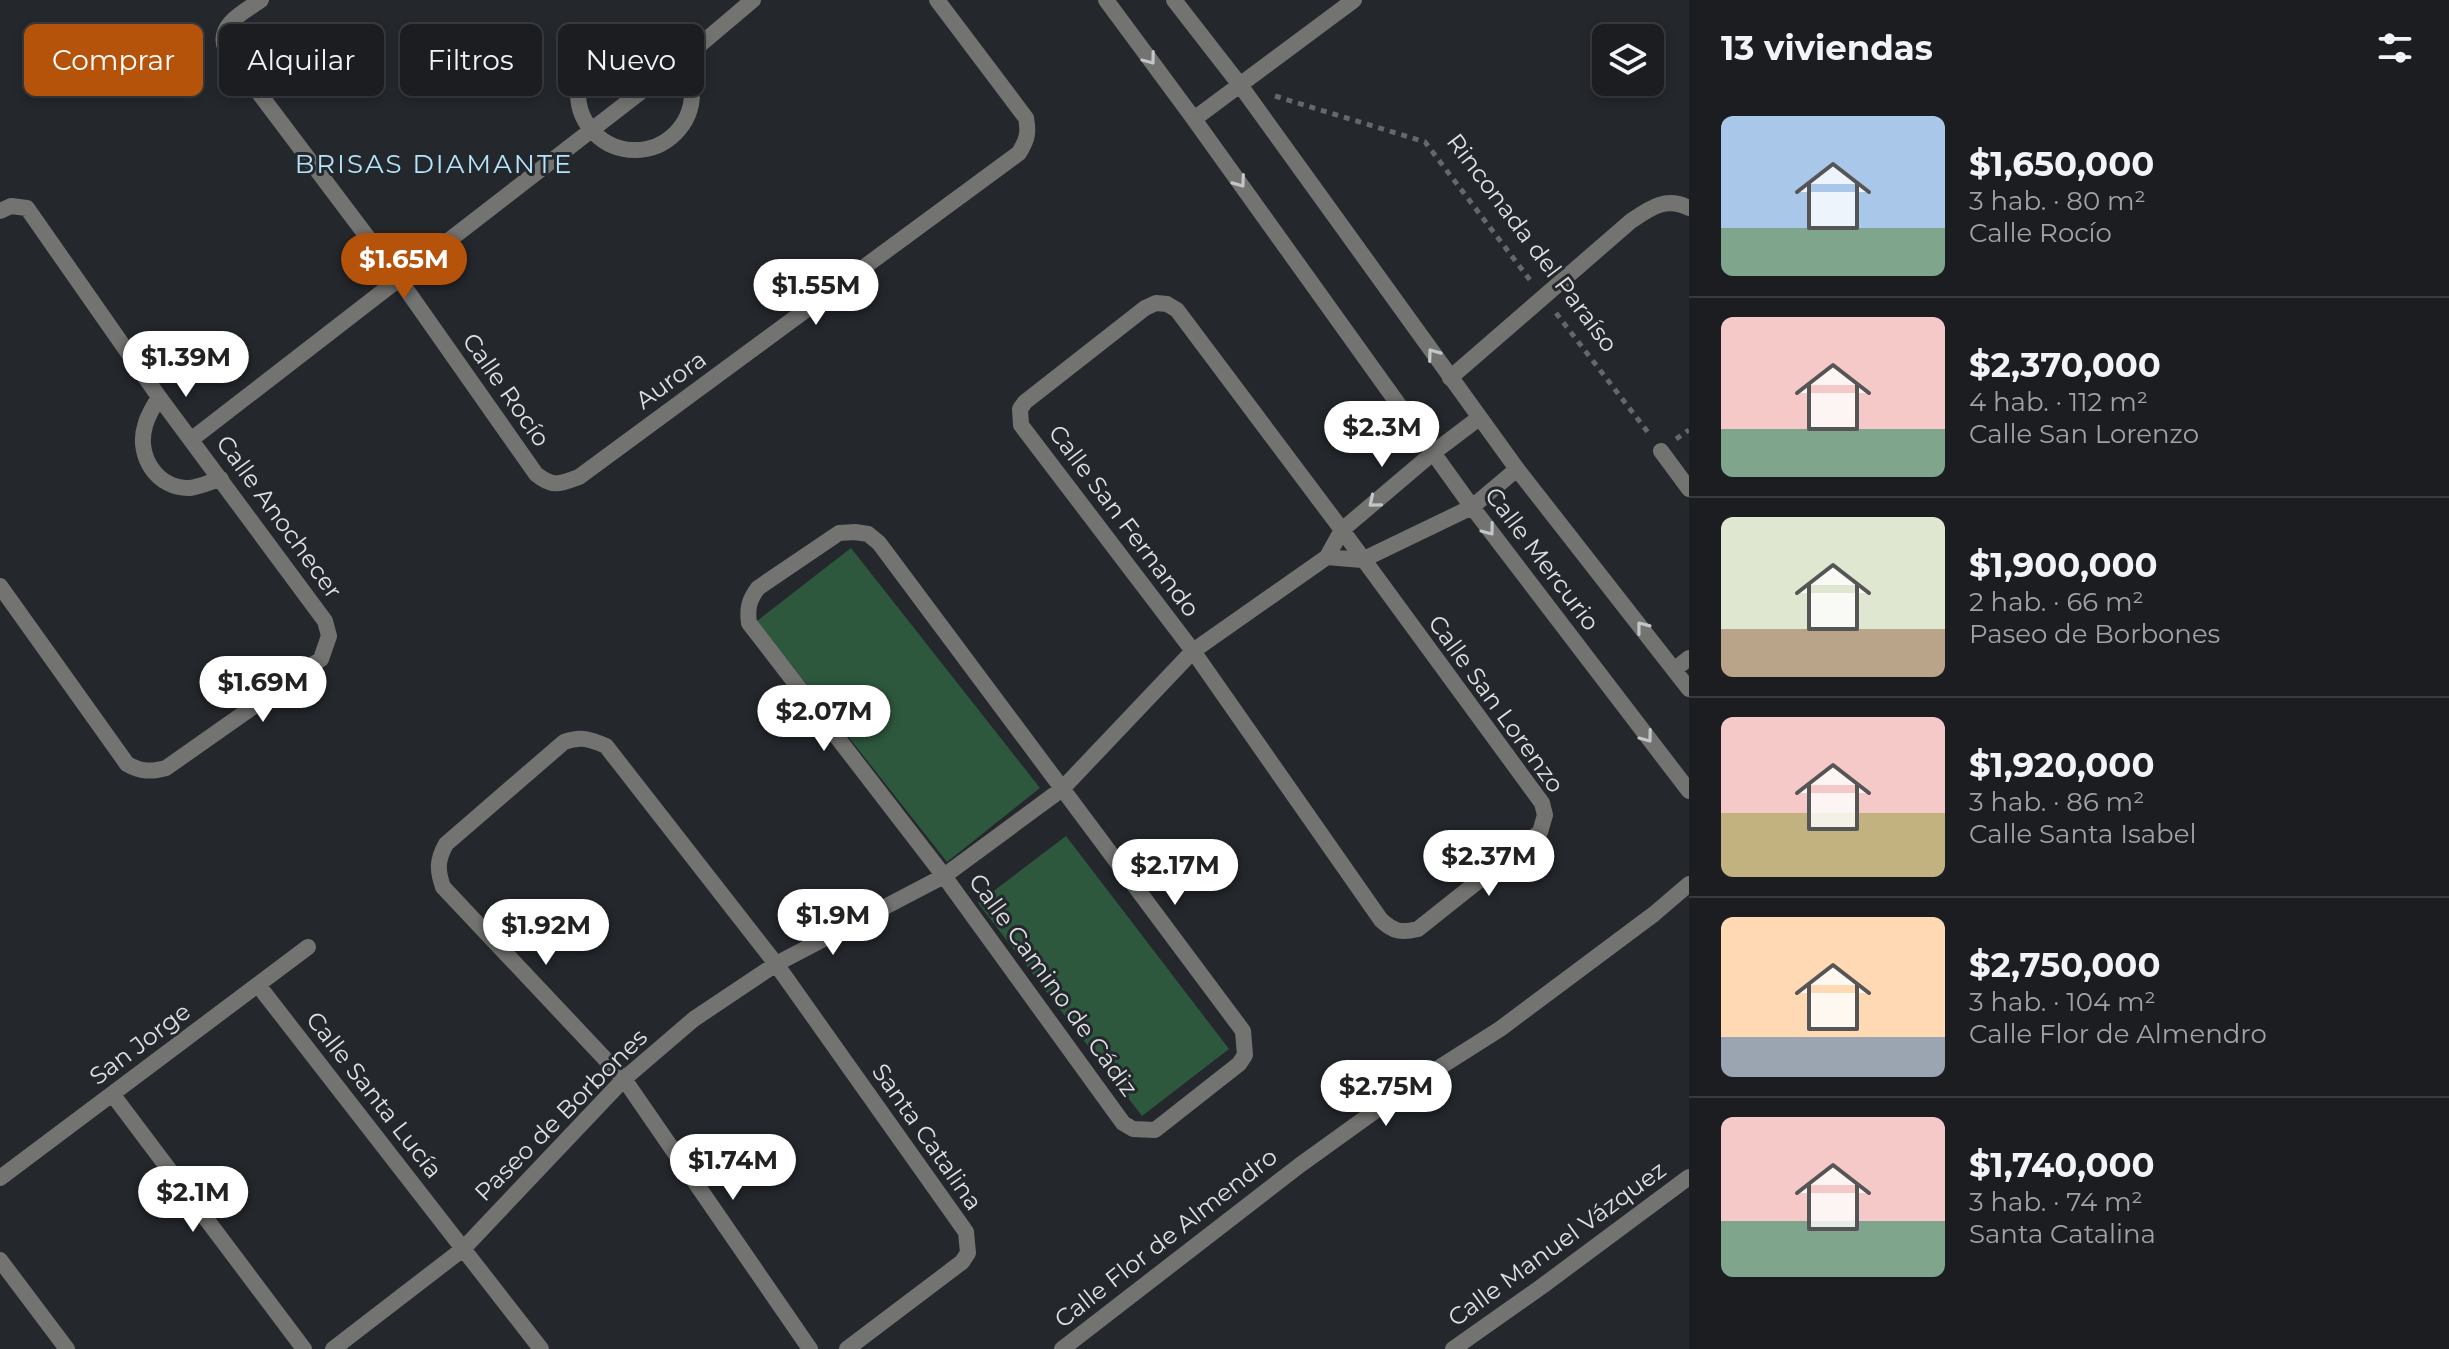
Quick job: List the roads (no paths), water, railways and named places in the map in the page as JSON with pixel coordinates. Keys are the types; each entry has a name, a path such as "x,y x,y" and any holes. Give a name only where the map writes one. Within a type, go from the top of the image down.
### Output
{"street":[{"name":"Calle Rocío","path":"261,0 226,26 225,48 399,279 536,474 546,482 561,484"},
{"path":"704,41 753,0"},
{"name":"Aurora","path":"561,484 579,477 1019,153 1028,131 1026,118 937,0"},
{"name":"Calle Mercurio","path":"1106,0 1472,507 1689,791"},
{"name":"Calle Mercurio","path":"1174,0 1240,85 1517,469 1689,689"},
{"path":"1194,119 1354,0"},
{"path":"578,96 581,113 591,130 608,144 629,150 650,148 670,138 684,122 691,96"},
{"path":"192,439 635,96"},
{"path":"1450,378 1631,221 1653,206 1667,202 1689,208"},
{"name":"Calle Anochecer","path":"0,586 127,764 138,770 153,772 166,768 321,659 329,636 325,621 159,397 27,208 5,208"},
{"name":"Calle San Fernando","path":"1193,651 1021,425 1020,409 1025,402 1145,308 1156,303 1167,304 1177,310 1342,530"},
{"path":"159,397 145,424 141,443 144,458 156,476 173,485 191,488 221,479"},
{"name":"Paseo de Borbones","path":"333,1349 463,1249 624,1079 694,1019 776,964 944,876 1062,789 1193,651 1327,557 1342,530 1479,418"},
{"path":"1661,451 1689,489"},
{"path":"1327,557 1362,560 1472,507 1517,469"},
{"name":"Calle San Lorenzo","path":"1193,651 1391,930 1402,932 1418,929 1540,832 1545,815 1542,803 1342,530"},
{"path":"944,876 749,623 747,611 758,588 839,533 868,534 879,543 1062,789"},
{"path":"1675,669 1689,658"},
{"path":"776,964 606,746 590,738 577,737 564,742 446,844 439,857 438,873 443,887 624,1079 810,1349"},
{"name":"Calle Camino de Cádiz","path":"944,876 1123,1123 1133,1129 1155,1130 1239,1064 1245,1055 1243,1031 1062,789"},
{"name":"Calle Flor de Almendro","path":"1062,1349 1300,1165 1407,1088 1500,1029 1654,914 1689,884"},
{"name":"San Jorge","path":"0,1178 308,947"},
{"name":"Santa Catalina","path":"776,964 966,1232 969,1242 968,1253 962,1262 847,1349"},
{"name":"Calle Santa Lucía","path":"258,985 541,1349"},
{"path":"113,1095 304,1349"},
{"name":"Calle Manuel Vázquez","path":"1453,1349 1689,1177"},
{"path":"0,1260 67,1349"}],"district":[{"name":"BRISAS DIAMANTE","path":"434,164"}]}
